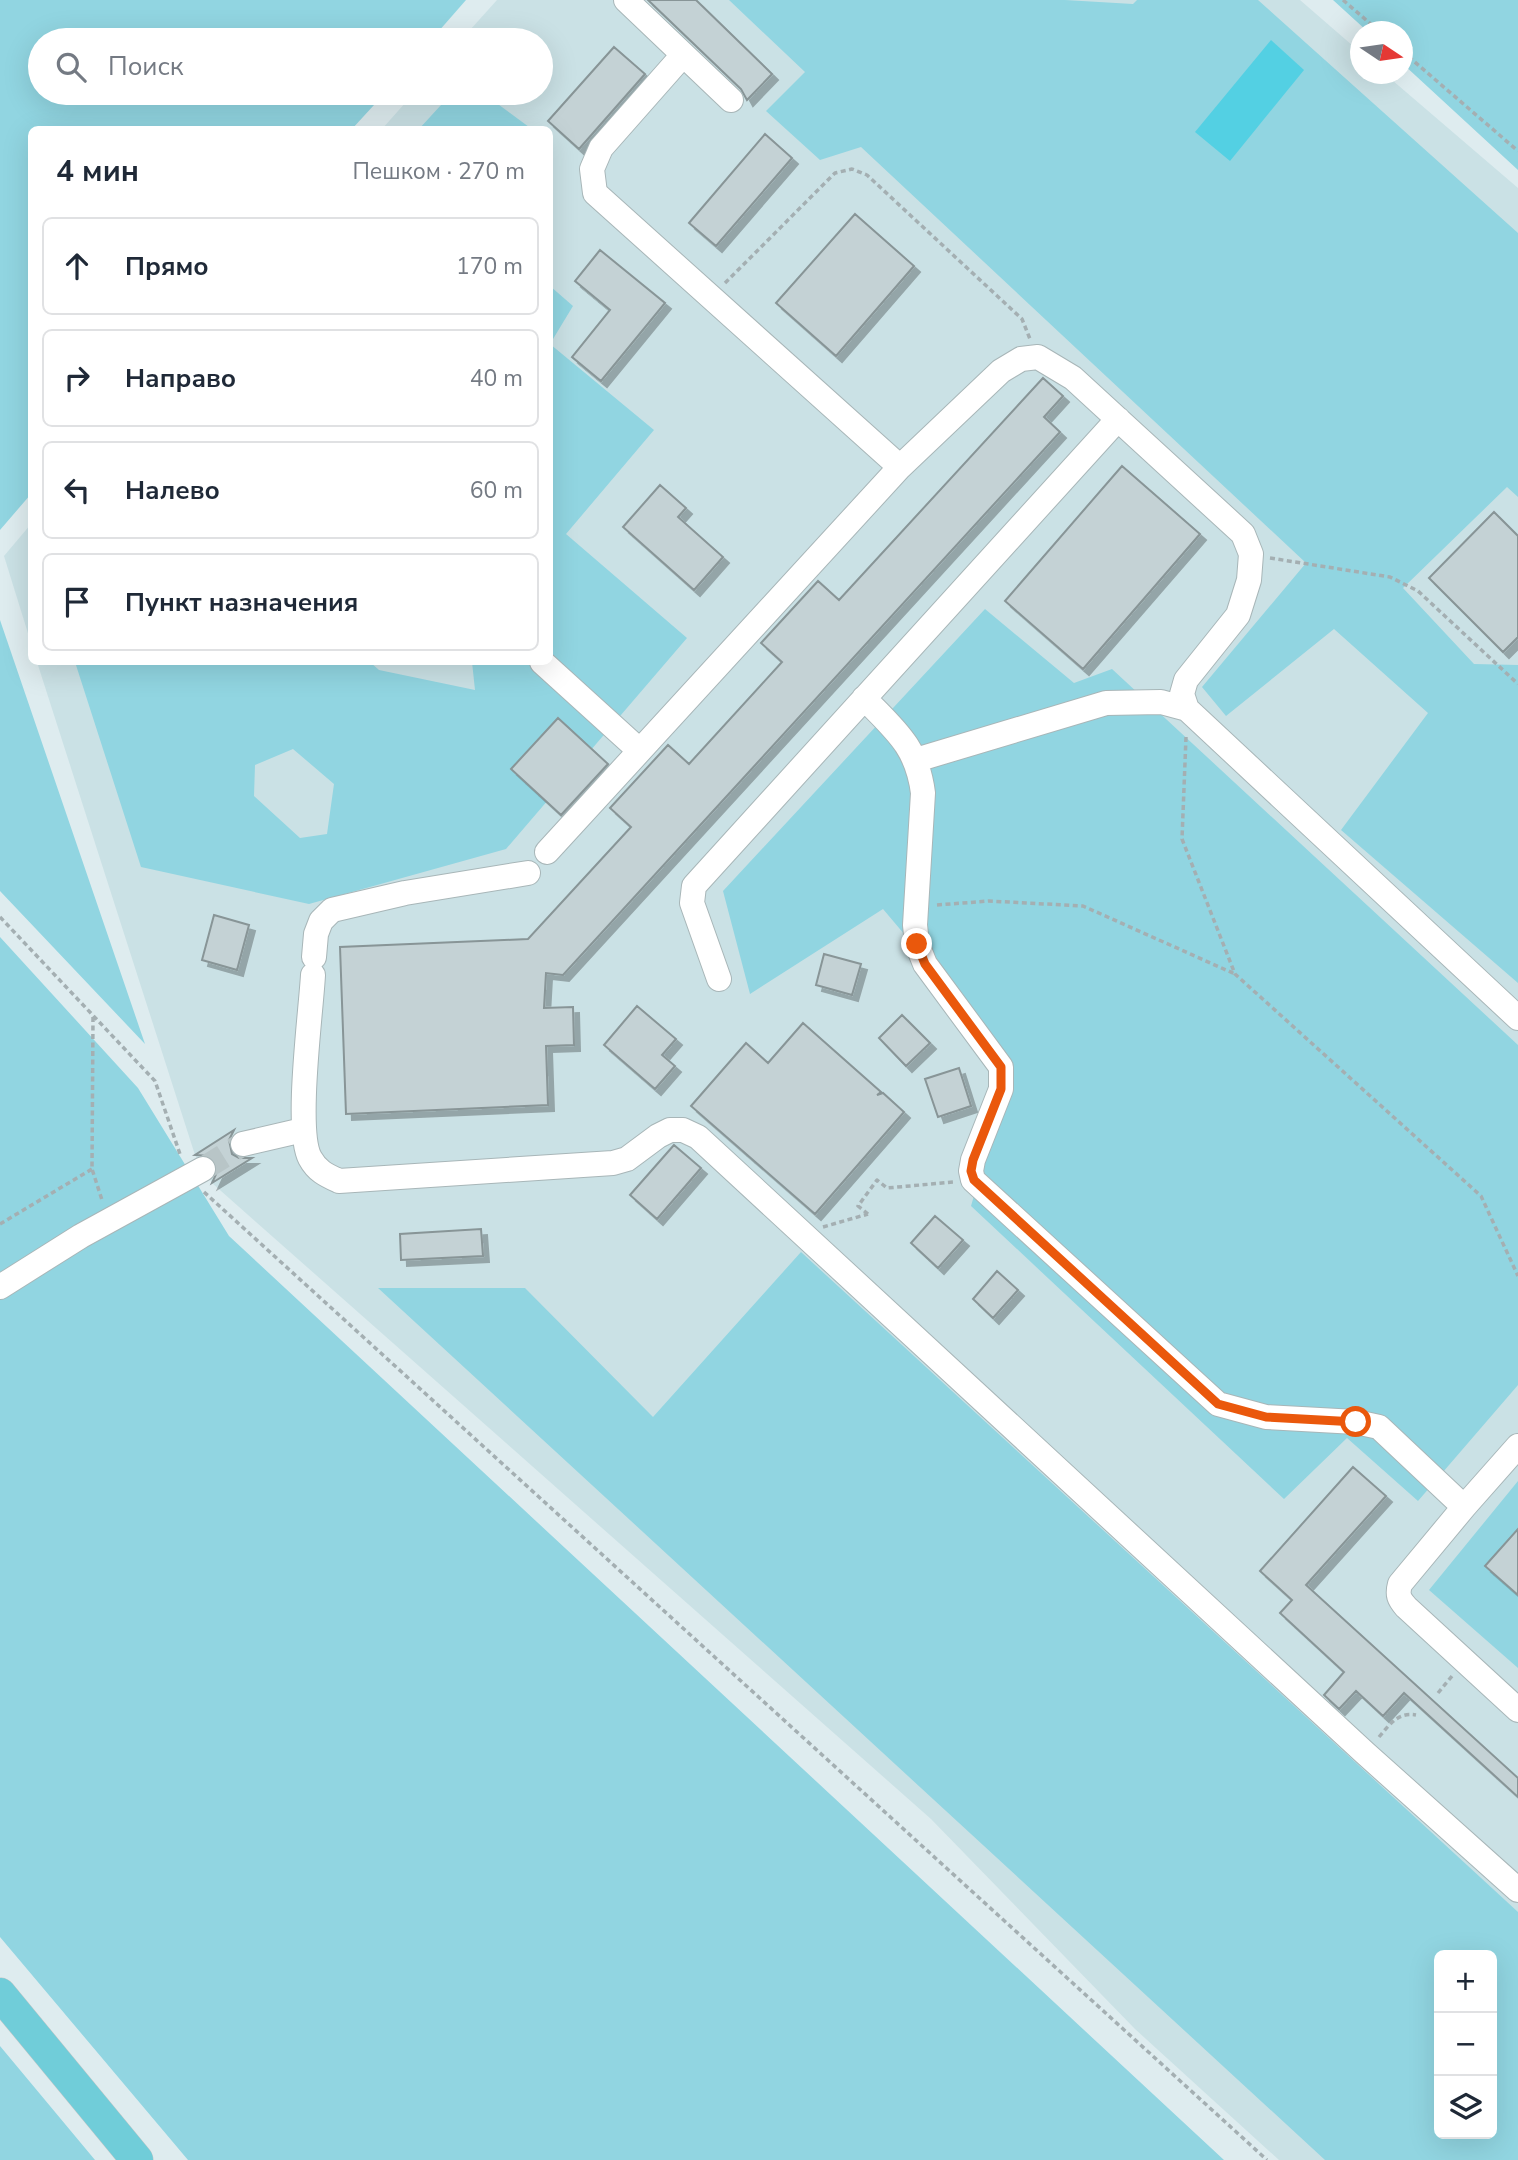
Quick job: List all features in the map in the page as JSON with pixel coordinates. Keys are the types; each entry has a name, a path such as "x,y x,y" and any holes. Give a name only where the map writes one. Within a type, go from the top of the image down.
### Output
{"main road":[{"path":"0,1994 137,2160"}],"street":[{"path":"626,0 732,100"},
{"path":"683,55 601,148 592,169 595,193 900,467"},
{"path":"547,852 900,467 1001,371 1021,359 1038,357 1073,378 1243,534 1251,554 1249,580 1238,615 1186,680 1182,694 1187,709"},
{"path":"719,979 692,902 694,886 1118,419"},
{"path":"545,665 639,750"},
{"path":"864,698 904,740 916,760 923,793 916,906 917,944 925,964 1001,1067 1001,1089 973,1160 971,1171 974,1180 1218,1404 1266,1417 1356,1422 1379,1427 1464,1507"},
{"path":"916,760 1106,704 1161,702 1187,709 1518,1018"},
{"path":"528,873 405,893 332,910 321,921 316,934 303,1130 309,1156 319,1171 339,1181 613,1163 627,1159 670,1130 683,1130 698,1137 1365,1753 1518,1890"},
{"path":"243,1144 303,1130"},
{"path":"0,1287 109,1221 196,1173"},
{"path":"1518,1446 1399,1584 1397,1593 1399,1600 1406,1607 1518,1710"}],"path":[{"path":"1343,0 1367,21"},
{"path":"1413,60 1518,150"},
{"path":"710,297 835,173 852,169 867,174 1022,318 1038,357"},
{"path":"1251,554 1390,577 1418,591 1518,684"},
{"path":"1187,709 1182,839 1235,974"},
{"path":"916,906 989,901 1083,906 1235,974 1481,1196 1518,1276"},
{"path":"0,917 155,1081 196,1173 1267,2160"},
{"path":"93,1015 92,1169 109,1221"},
{"path":"0,1224 92,1169"},
{"path":"800,1233 868,1213 858,1206 877,1180 887,1188 974,1180"},
{"path":"1365,1753 1395,1718 1405,1713 1416,1715"}],"shaded area":[{"path":"0,0 466,0 442,28 28,28 28,105 374,105 355,126 28,126 28,497 0,530"},
{"path":"497,0 1300,0 1350,43 1350,84 1397,84 1518,188 1518,2160 1279,2160 1135,2029 931,1819 212,1183 195,1155 38,665 553,665 553,126 385,126 403,105 553,105 553,28 472,28"},
{"path":"729,0 1065,0 1133,4 1137,0 1258,0 1518,233 1518,497 1507,487 1403,588 1474,664 1518,665 1518,983 1341,830 1428,713 1334,629 1226,716 1202,687 1306,563 861,147 820,160 766,111 805,72"},
{"path":"1333,0 1518,0 1518,170 1413,73 1413,21 1356,21"},
{"path":"1271,40 1304,70 1230,161 1195,132"},
{"path":"441,105 499,105 528,126 422,126"},
{"path":"553,289 573,306 553,339"},
{"path":"553,346 654,430 566,534 687,638 506,849 309,904 141,867 76,665 373,665 379,670 475,690 472,665 553,665","holes":["293,749 334,784 327,834 300,838 254,796 255,765"]},
{"path":"28,528 28,633 4,556"},
{"path":"985,609 1074,683 1112,669 1518,1045 1518,1385 1418,1501 1347,1438 1284,1499 971,1206 1013,1063 883,909 750,994 723,891"},
{"path":"0,620 145,1044 0,891"},
{"path":"0,937 138,1088 229,1236 1224,2160 188,2160 0,1937"},
{"path":"801,1252 1518,1912 1518,2160 1325,2160 378,1288 525,1288 653,1417"},
{"path":"1518,1481 1518,1668 1429,1590"},
{"path":"0,2046 95,2160 0,2160"}],"building":[{"path":"648,0 696,0 772,74 747,100 741,89"},
{"path":"614,47 645,74 579,149 548,121"},
{"path":"765,134 792,158 716,246 689,223"},
{"path":"855,214 914,266 836,356 776,303"},
{"path":"600,250 665,303 601,381 572,357 610,310 575,281"},
{"path":"1043,378 1063,396 1044,417 1060,432 563,975 546,973 544,1008 573,1007 574,1045 546,1046 548,1105 346,1114 340,947 528,939 631,827 610,808 668,745 689,764 782,662 761,643 818,581 839,600"},
{"path":"1122,466 1200,534 1083,669 1005,601"},
{"path":"660,485 686,508 678,517 723,557 694,590 623,527"},
{"path":"1494,512 1518,536 1518,637 1503,652 1429,578"},
{"path":"558,718 608,764 561,815 511,769"},
{"path":"214,915 249,925 237,970 202,960"},
{"path":"824,954 861,964 852,995 816,985"},
{"path":"637,1006 676,1039 662,1055 675,1066 655,1089 604,1045"},
{"path":"902,1015 930,1043 906,1066 879,1038"},
{"path":"803,1023 881,1092 877,1095 883,1093 904,1112 815,1214 691,1106 746,1043 768,1063"},
{"path":"959,1068 971,1106 938,1117 925,1079"},
{"path":"234,1130 229,1140 232,1154 239,1158 252,1158 212,1183 218,1170 216,1161 210,1156 195,1155"},
{"path":"674,1145 701,1168 657,1219 630,1195"},
{"path":"935,1216 963,1240 938,1268 911,1243"},
{"path":"481,1229 483,1256 401,1260 400,1234"},
{"path":"997,1271 1018,1290 993,1318 973,1299"},
{"path":"1353,1467 1386,1496 1306,1585 1518,1778 1518,1797 1404,1693 1383,1716 1356,1691 1339,1709 1324,1695 1344,1672 1280,1613 1292,1600 1260,1571"},
{"path":"1518,1529 1518,1595 1485,1566"}],"tunnel":[{"path":"203,1169 243,1144"}],"route":[{"path":"917,944 925,964 1001,1067 1001,1089 973,1160 971,1171 974,1180 1218,1404 1266,1417 1356,1422"}]}
